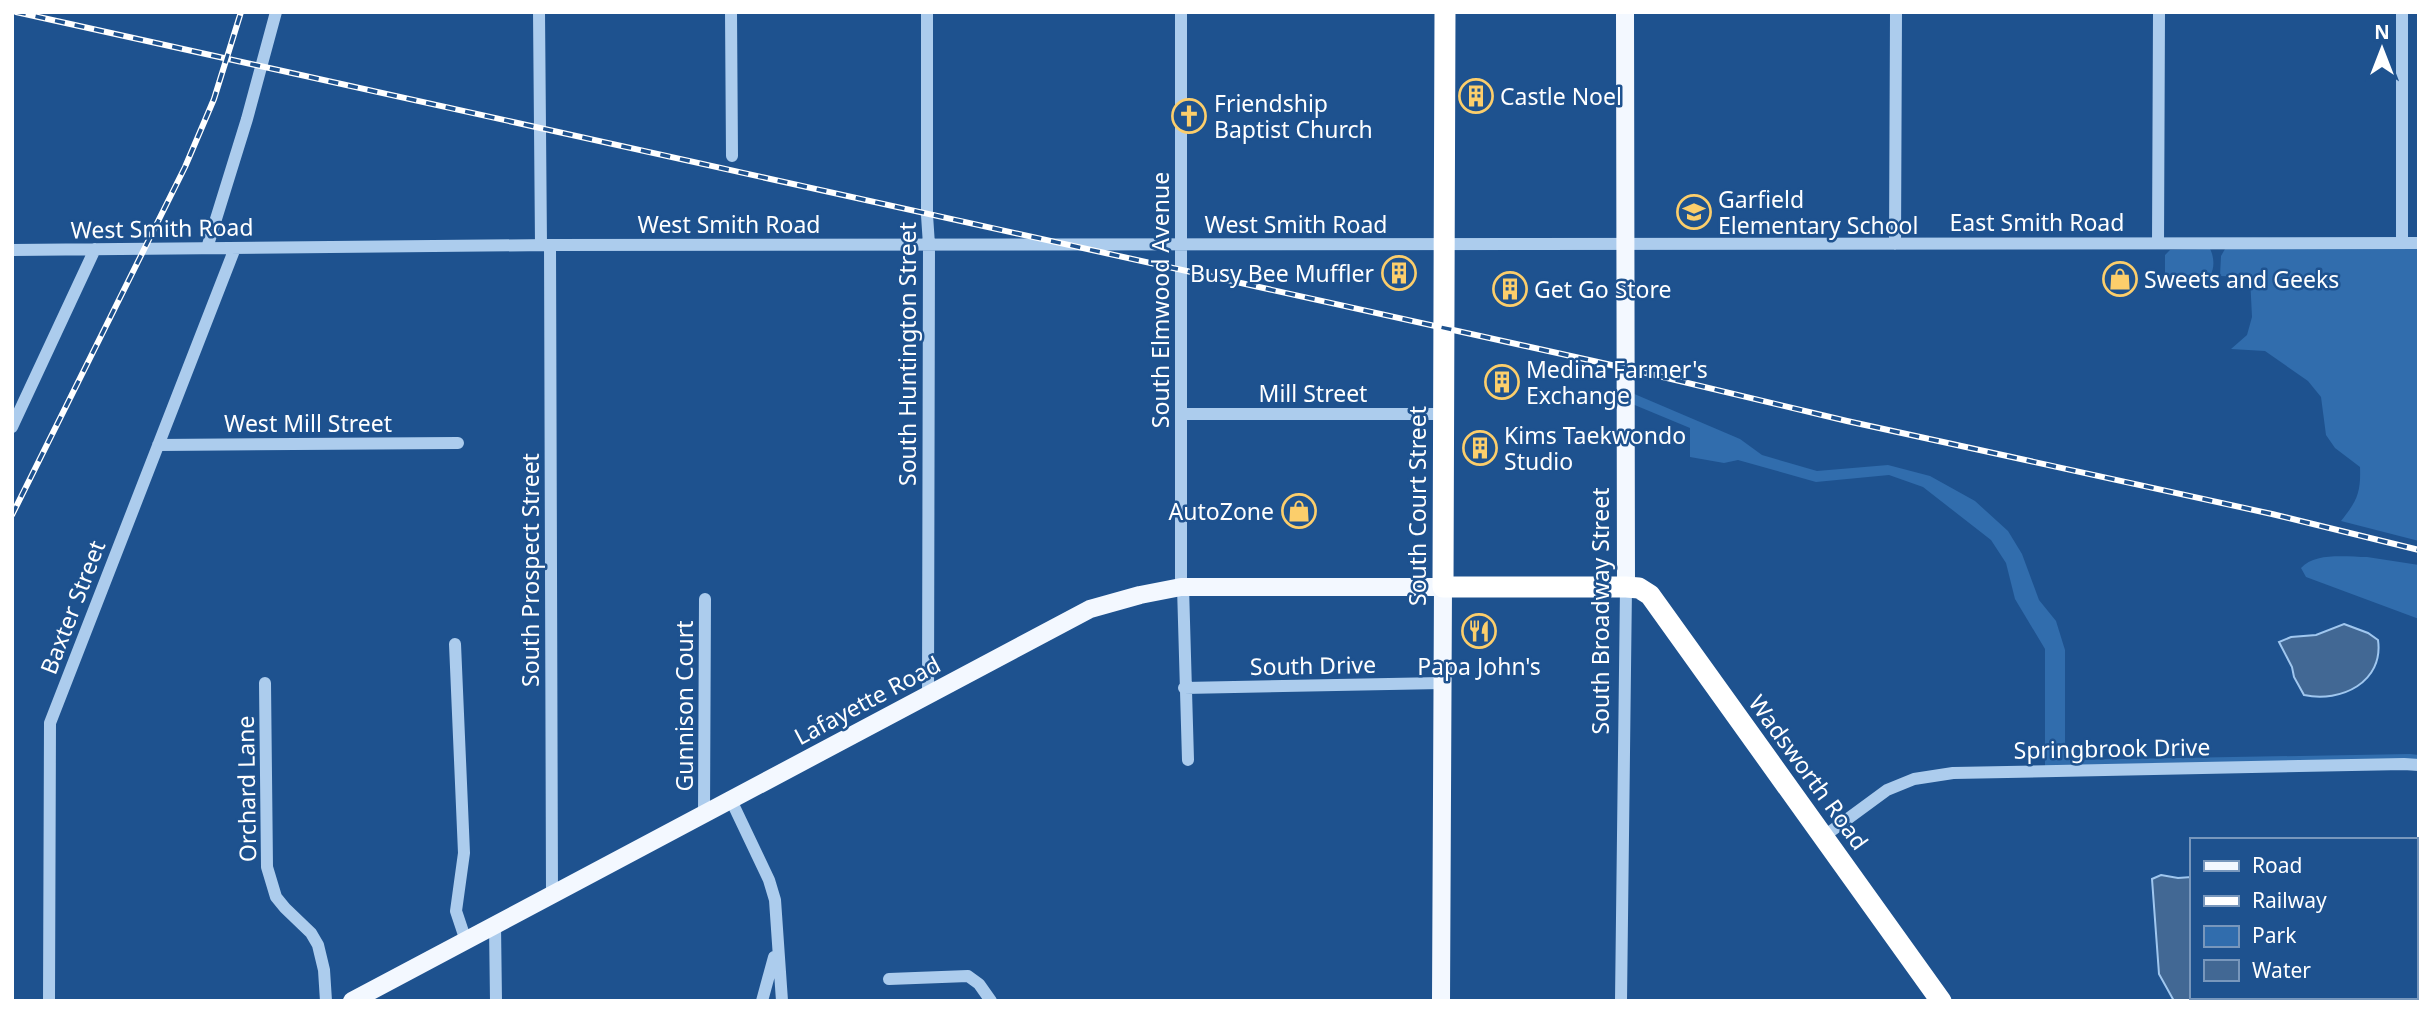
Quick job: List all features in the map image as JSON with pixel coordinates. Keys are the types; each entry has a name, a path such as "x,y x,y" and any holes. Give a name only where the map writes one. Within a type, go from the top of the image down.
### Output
{"highway":[{"name":"South Court Street","path":"1443,587 1445,12"},
{"path":"1443,587 1626,587"},
{"name":"Wadsworth Road","path":"1626,587 1639,588 1650,595 1941,1001"}],"main road":[{"name":"South Broadway Street","path":"1625,12 1626,587"},
{"name":"Lafayette Road","path":"352,1001 1090,609 1182,587 1443,587"},
{"name":"South Court Street","path":"1441,1001 1443,587"}],"street":[{"path":"207,248 247,119 276,12"},
{"name":"South Prospect Street","path":"539,12 545,245 552,894"},
{"path":"731,12 732,156"},
{"name":"South Huntington Street","path":"927,12 928,695"},
{"name":"South Elmwood Avenue","path":"1181,12 1182,587 1188,760"},
{"path":"1895,244 1896,12"},
{"path":"2158,243 2159,12"},
{"path":"2402,12 2402,243"},
{"name":"East Smith Road","path":"1445,244 2419,243"},
{"name":"West Smith Road","path":"12,250 545,245 1445,244"},
{"name":"Baxter Street","path":"49,1001 50,723 235,248"},
{"path":"12,427 95,249"},
{"name":"Mill Street","path":"1181,414 1444,414"},
{"name":"West Mill Street","path":"159,445 458,443"},
{"name":"South Broadway Street","path":"1621,1001 1626,587"},
{"name":"Gunnison Court","path":"704,813 705,599"},
{"path":"455,644 464,853 456,911 466,941"},
{"name":"Orchard Lane","path":"265,683 267,867 276,897 311,933 318,945 324,970 326,1001"},
{"name":"South Drive","path":"1184,688 1442,683"},
{"name":"Springbrook Drive","path":"1823,837 1887,790 1914,779 1953,773 2419,765"},
{"path":"731,800 769,880 775,900 782,1001"},
{"path":"495,925 496,1001"},
{"path":"762,1001 777,947"},
{"path":"889,979 968,976 979,984 991,1001"}],"green space":[{"path":"2210,249 2213,269 2210,275 2165,273 2165,255 2170,250"},
{"path":"2225,249 2419,249 2419,541 2341,521 2357,496 2360,467 2335,448 2326,435 2321,397 2308,381 2265,351 2231,349 2247,335 2252,317 2250,277 2220,276 2221,256"},
{"path":"1625,390 1740,439 1762,455 1817,471 1888,465 1930,476 1975,501 2008,531 2022,554 2039,600 2056,621 2065,650 2065,760 2410,754 2419,755 2419,763 2045,768 2045,649 2015,599 2006,563 1991,540 1923,487 1889,475 1816,482 1738,460 1724,463 1690,457 1690,428 1625,401"},
{"path":"2323,557 2367,557 2419,565 2419,619 2306,577 2301,568"}],"water":[{"path":"2344,624 2378,640 2378,655 2374,667 2367,678 2345,692 2332,696 2304,695 2279,642 2291,637 2316,635"},
{"path":"2161,875 2190,877 2190,999 2226,1001 2174,1001 2159,974 2152,879"}],"railway":[{"path":"16,12 1625,368 1847,421 2272,514 2419,550"},
{"path":"12,515 185,167 214,99 241,12"}],"place":[{"name":"Castle Noel","path":"1476,96"},
{"name":"Friendship Baptist Church","path":"1189,116"},
{"name":"Garfield Elementary School","path":"1694,212"},
{"name":"Busy Bee Muffler","path":"1399,273"},
{"name":"Sweets and Geeks","path":"2120,279"},
{"name":"Get Go Store","path":"1510,289"},
{"name":"Medina Farmer's Exchange","path":"1502,382"},
{"name":"Kims Taekwondo Studio","path":"1480,448"},
{"name":"AutoZone","path":"1299,511"},
{"name":"Papa John's","path":"1479,631"}]}
